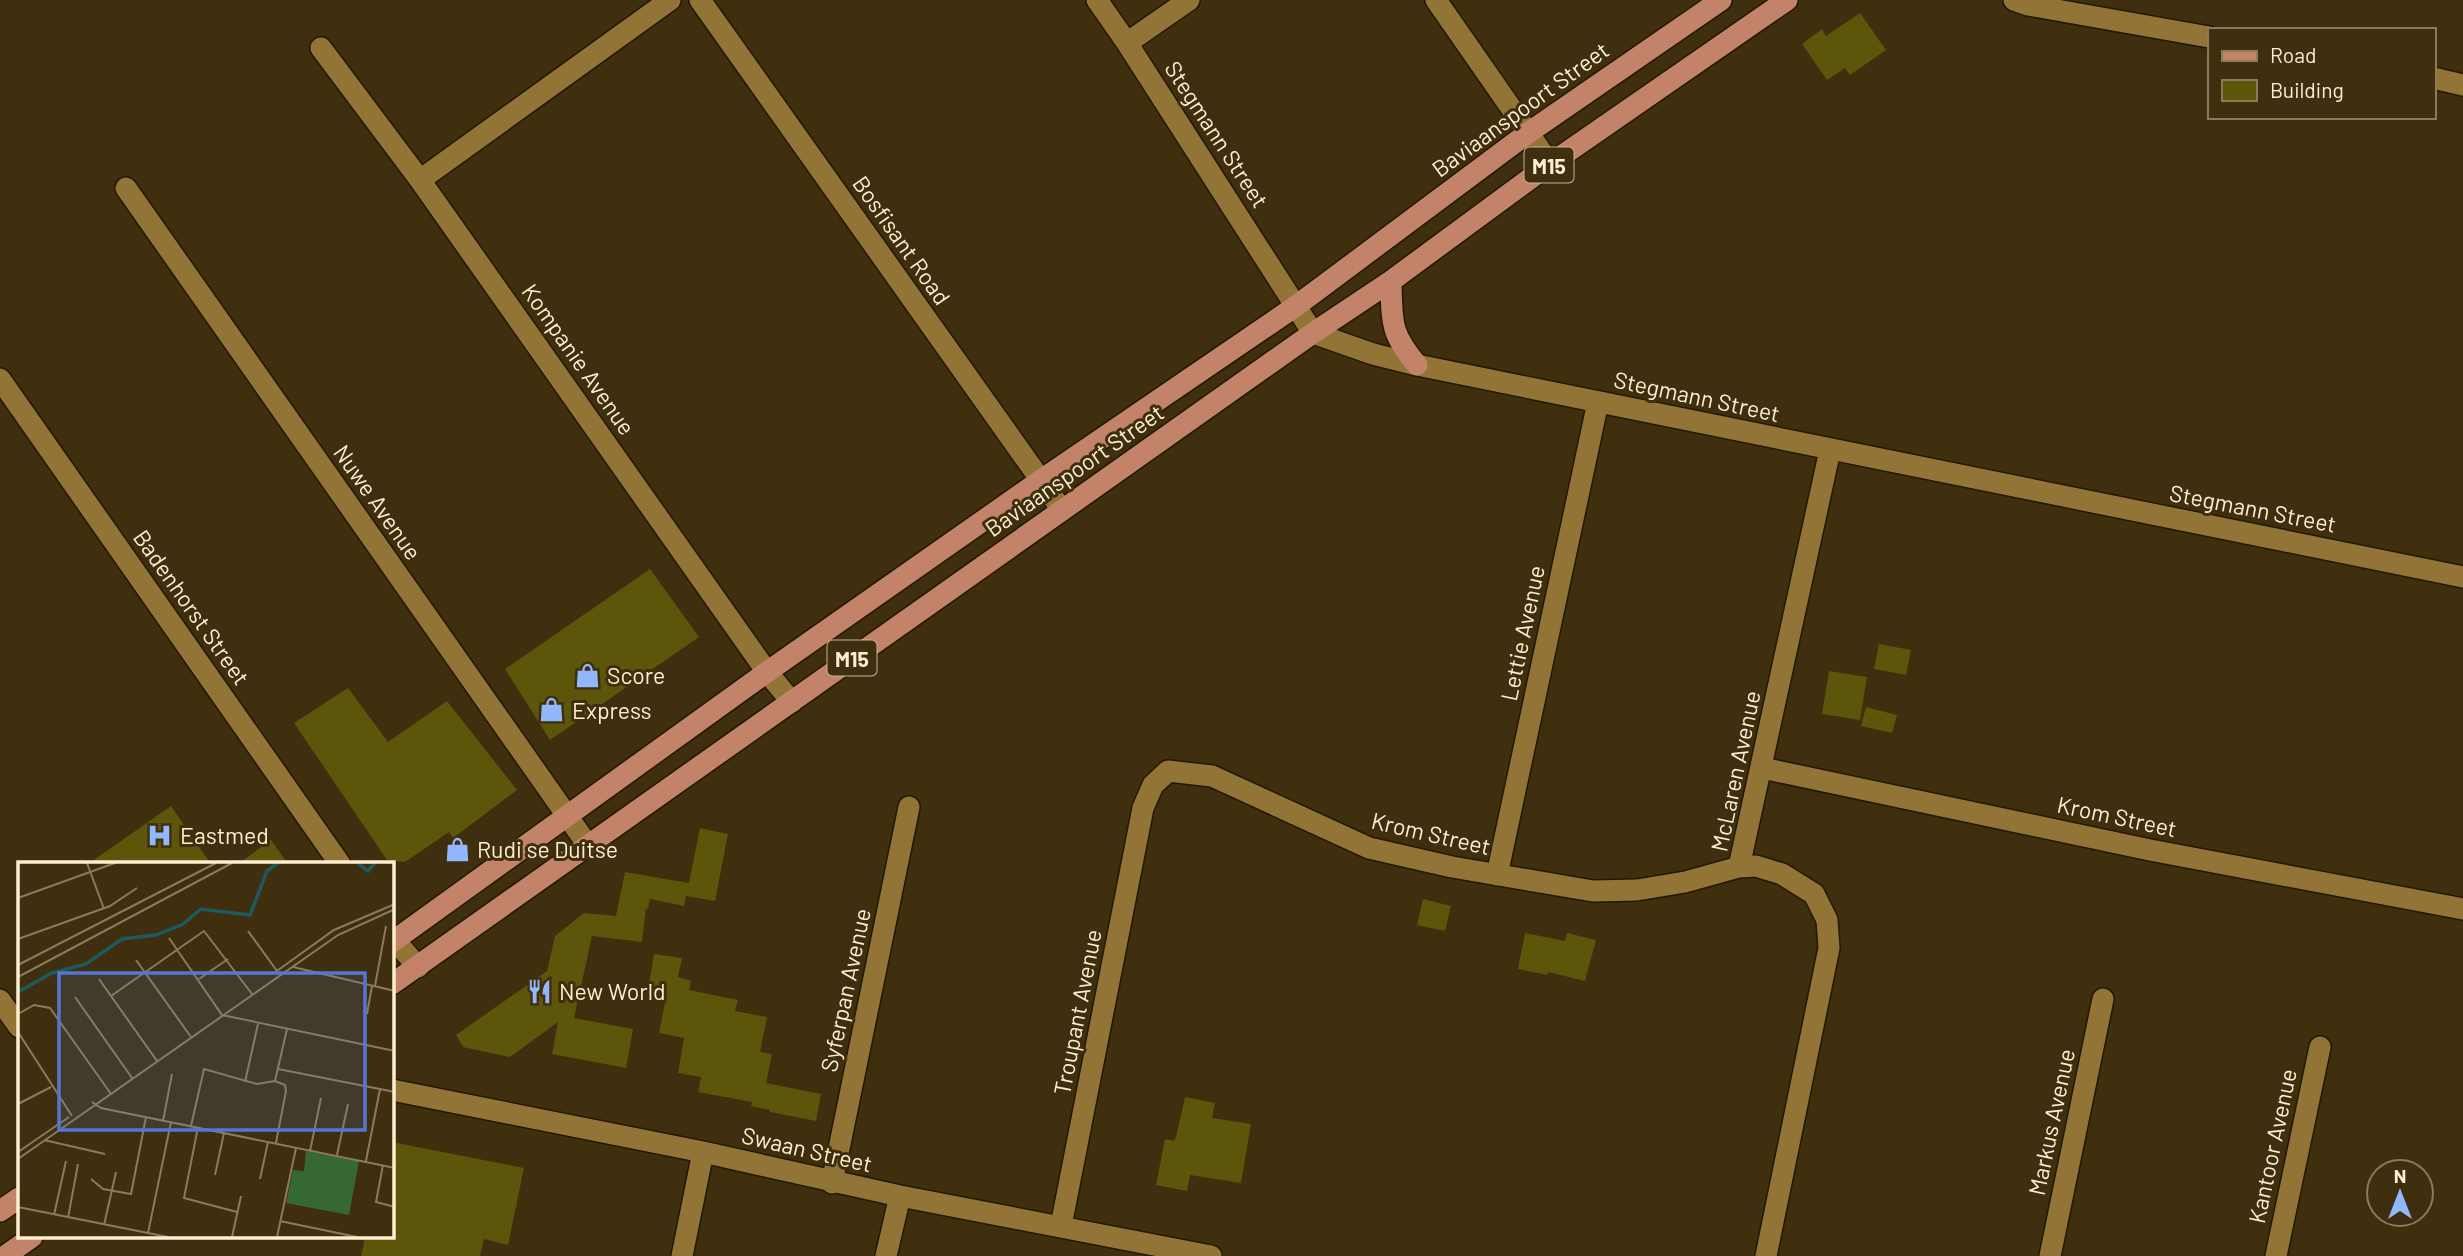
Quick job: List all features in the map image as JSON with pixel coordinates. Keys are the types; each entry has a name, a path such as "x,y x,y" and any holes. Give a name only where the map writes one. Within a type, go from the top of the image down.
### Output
{"main road":[{"name":"Baviaanspoort Street","path":"394,939 767,672 1296,306 1528,133 1721,0"},
{"name":"Baviaanspoort Street","path":"394,983 1313,333 1391,281 1550,164 1779,2"},
{"path":"1391,281 1392,323 1396,337 1417,365"},
{"path":"0,1211 18,1199"},
{"path":"5,1256 31,1238"}],"street":[{"path":"420,180 670,0"},
{"name":"Bosfisant Road","path":"700,0 1062,510"},
{"name":"Stegmann Street","path":"1097,0 1313,333 1373,355 1417,365 2463,577"},
{"path":"1127,43 1189,0"},
{"path":"1436,0 1550,164"},
{"path":"2014,0 2028,5 2208,37"},
{"name":"Kompanie Avenue","path":"321,48 420,180 767,672 792,702"},
{"path":"2435,78 2463,85"},
{"name":"Nuwe Avenue","path":"127,188 587,844"},
{"name":"Badenhorst Street","path":"0,379 339,862"},
{"name":"Lettie Avenue","path":"1497,875 1598,402"},
{"name":"McLaren Avenue","path":"1766,1256 1829,948 1827,920 1814,894 1782,874 1756,866 1740,867 1830,450"},
{"name":"Krom Street","path":"1762,768 2150,850 2463,909"},
{"name":"Krom Street","path":"1143,808 1153,785 1168,771 1212,776 1241,787 1368,848 1452,867 1592,891 1637,890 1685,882 1740,867"},
{"name":"Syferpan Avenue","path":"832,1183 909,807"},
{"name":"Troupant Avenue","path":"1061,1226 1143,808"},
{"path":"394,941 418,967"},
{"name":"Markus Avenue","path":"2050,1256 2103,999"},
{"path":"0,1000 18,1026"},
{"name":"Kantoor Avenue","path":"2276,1256 2320,1047"},
{"name":"Swaan Street","path":"394,1090 703,1152 832,1183 1061,1226 1113,1246 1211,1256"},
{"path":"682,1256 703,1152"},
{"path":"886,1256 900,1196"}],"building":[{"path":"1860,13 1886,50 1850,75 1845,68 1827,80 1802,44 1822,29 1826,36"},
{"path":"650,569 699,637 550,740 505,669"},
{"path":"1879,644 1911,650 1906,675 1874,669"},
{"path":"1829,671 1867,677 1860,720 1822,714"},
{"path":"348,688 388,742 447,701 517,790 453,838 449,832 405,862 387,860 294,723"},
{"path":"1866,707 1897,715 1892,733 1861,726"},
{"name":"Eastmed","path":"171,806 210,862 91,862"},
{"path":"700,828 728,834 715,901 686,896 684,906 650,899 648,909 646,908 642,942 592,936 574,1018 633,1029 626,1068 552,1054 558,1022 510,1057 463,1047 456,1035 547,971 555,936 584,913 616,916 625,872 689,883"},
{"path":"271,840 287,862 241,862"},
{"path":"1423,899 1451,906 1445,931 1417,925"},
{"path":"1525,933 1565,941 1567,933 1596,940 1585,981 1548,972 1547,975 1518,969"},
{"path":"654,954 682,958 678,977 691,981 689,990 738,1000 735,1011 767,1017 760,1052 772,1054 766,1083 821,1094 816,1121 770,1112 751,1106 752,1102 698,1092 701,1077 678,1073 684,1038 659,1033 667,993 648,991"},
{"path":"1185,1097 1215,1103 1212,1118 1251,1124 1241,1183 1190,1175 1187,1191 1156,1185 1165,1139 1174,1141 1176,1137"},
{"path":"394,1142 524,1168 508,1245 484,1239 480,1256 361,1256 365,1238 394,1238"}],"place":[{"name":"Score","path":"587,675"},
{"name":"Express","path":"552,710"},
{"name":"Eastmed","path":"160,835"},
{"name":"Rudi se Duitse","path":"457,849"},
{"name":"New World","path":"539,991"}]}
